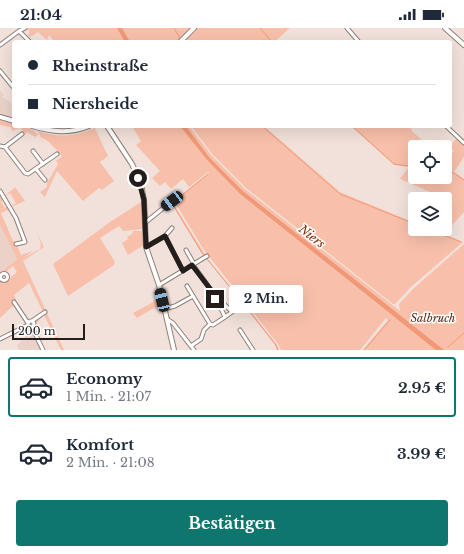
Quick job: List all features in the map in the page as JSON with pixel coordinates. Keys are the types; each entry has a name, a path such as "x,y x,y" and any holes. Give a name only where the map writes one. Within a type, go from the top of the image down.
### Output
{"street":[{"path":"0,45 25,28"},
{"path":"182,40 194,28"},
{"path":"347,28 358,40"},
{"path":"445,28 464,45"},
{"path":"19,31 28,40"},
{"path":"0,71 12,86"},
{"path":"0,117 12,120"},
{"path":"42,128 50,131 64,132 84,128"},
{"path":"108,128 132,164 138,178 144,200 146,247 158,285 174,350"},
{"path":"448,128 464,143"},
{"path":"5,147 22,134"},
{"path":"0,146 5,147 24,173 28,174 57,154"},
{"path":"33,151 43,164"},
{"path":"36,169 45,180"},
{"path":"0,191 16,218 25,242 16,244"},
{"path":"146,222 172,201"},
{"path":"146,247 165,236 172,228"},
{"path":"165,236 183,271"},
{"path":"186,250 193,264 214,294 225,317"},
{"path":"158,285 207,256"},
{"path":"187,286 210,324"},
{"path":"214,294 232,312"},
{"path":"164,309 175,306 193,296"},
{"path":"14,302 30,324 43,350"},
{"path":"191,346 201,339 204,330 210,324 213,325 240,306"},
{"path":"0,339 30,324 45,312"},
{"path":"167,319 173,323 194,350"},
{"path":"240,330 253,350"}],"shaded area":[{"path":"117,28 122,28 129,40 124,40"},
{"path":"0,90 4,95 2,97 12,105 12,117 0,114"},
{"path":"182,128 188,128 210,158 243,191 444,350 436,350 240,194 207,160"},
{"path":"0,225 17,259 0,273"},
{"path":"30,331 32,332 41,350 19,350 17,346"}],"green space":[{"path":"192,28 184,40 53,40 49,35 47,40 38,32 30,37 28,34 30,32 27,29 22,32 23,29"},
{"path":"196,28 290,28 276,40 186,40 185,38"},
{"path":"0,120 12,123 12,128 18,128 13,131 10,127 0,125"},
{"path":"21,128 30,129 38,135 35,137 27,132 25,134"},
{"path":"95,128 108,156 100,162 114,181 102,190 99,188 83,201 57,171 45,197 40,192 47,187 47,183 58,164 56,161 62,156 49,142 41,137 37,131 53,135 66,136"},
{"name":"Salbruch","path":"133,128 182,128 207,160 240,194 392,315 395,312 243,191 210,158 188,128 191,128 212,156 245,189 400,311 399,304 413,289 464,244 464,350 363,350 388,320 386,318 360,350 281,350 278,344 204,250 174,201 209,173 208,172 189,187 183,179 171,189 165,182 160,186 152,178 160,171 136,145 141,141"},
{"path":"193,128 266,128 340,192 408,220 408,236 448,236 463,242 411,287 395,304 393,304 246,188 213,155"},
{"path":"353,128 412,128 412,131 422,140 408,140 408,167 394,165"},
{"path":"457,138 464,144 464,157 454,172 464,179 464,212 452,225 452,192 430,192 412,184 452,184 452,153 454,151 452,149 452,144"},
{"path":"408,168 408,182 400,179"},
{"path":"15,187 25,201 11,207 10,205 12,206 16,203 10,193 6,196 6,198 5,196"},
{"path":"2,196 4,199 1,202 5,208 8,206 10,209 1,213 13,241 15,241 21,255 33,251 22,259 40,249 41,244 37,233 44,247 23,261 64,350 61,350 44,315 34,326 34,322 41,317 43,312 29,283 14,295 16,300 14,302 15,304 0,318 0,280 3,284 17,272 13,266 7,271 10,275 9,276 6,272 0,273 17,259 0,225 0,198"},
{"path":"141,202 143,218 142,229 123,231 119,226 100,238 115,262 114,265 68,296 53,264 110,222"},
{"path":"172,202 206,256 204,257 171,203"},
{"path":"133,231 142,231 144,245 128,255 122,243 128,239 127,237 132,234"},
{"path":"206,258 277,345 279,350 277,350 275,345"},
{"path":"159,299 161,307 152,309 137,318 133,313"}],"waterway":[{"path":"174,28 181,40"},
{"path":"260,28 270,40"},
{"path":"264,128 340,194 408,221"},
{"path":"354,128 394,164 408,166"},
{"path":"452,173 464,180"},
{"path":"204,256 172,203 208,174"},
{"path":"446,236 461,242"},
{"path":"207,259 243,303"},
{"path":"245,305 276,345 278,350"},
{"path":"364,350 390,320"},
{"path":"448,347 464,333"}],"route":[{"path":"138,178 141,184 144,200 146,247 165,236 183,271 192,265 214,294 215,299"}],"water label":[{"name":"Niers","path":"312,236"}]}
